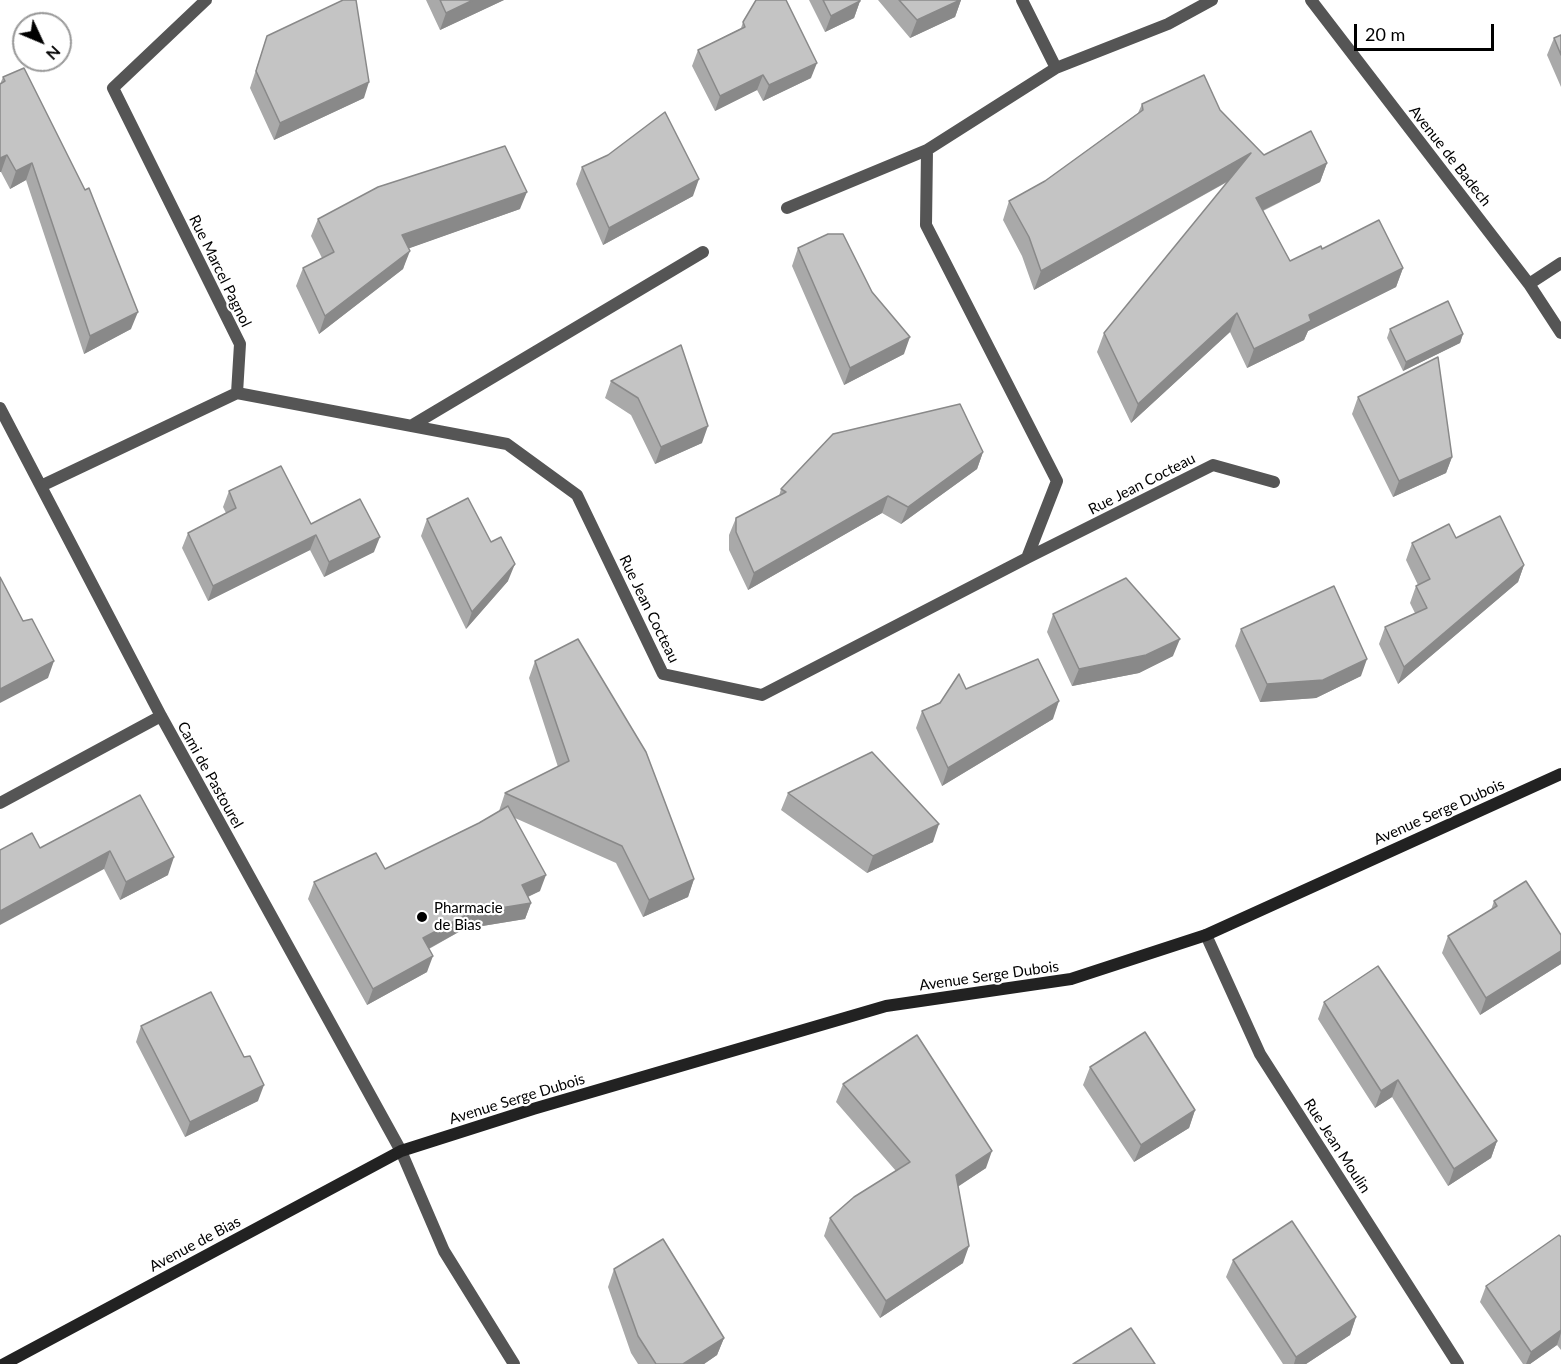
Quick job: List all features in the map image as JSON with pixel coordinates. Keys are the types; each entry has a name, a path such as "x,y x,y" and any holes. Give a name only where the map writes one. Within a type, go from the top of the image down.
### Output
{"street":[{"name":"Rue Marcel Pagnol","path":"206,0 112,88 240,344 237,393"},
{"path":"1022,0 1056,68"},
{"path":"787,208 927,150 1056,68 1168,24 1212,0"},
{"name":"Avenue de Badech","path":"1311,0 1530,284 1561,333"},
{"path":"927,150 926,225 1057,481 1027,558"},
{"path":"411,426 704,252"},
{"path":"1530,284 1561,263"},
{"name":"Rue Jean Cocteau","path":"237,393 507,444 577,495 663,674 762,694 1213,465 1274,482"},
{"path":"41,486 237,393"},
{"name":"Cami de Pastourel","path":"0,408 161,716 401,1151 444,1251 514,1364"},
{"path":"0,803 161,716"},
{"name":"Avenue Serge Dubois","path":"401,1151 533,1109 886,1006 1071,979 1206,935 1561,774"},
{"name":"Rue Jean Moulin","path":"1206,935 1260,1054 1458,1364"},
{"name":"Avenue de Bias","path":"4,1364 401,1151"}],"building":[{"path":"343,0 356,0 369,82 280,123 256,71 267,36"},
{"path":"440,0 473,0 446,13"},
{"path":"756,0 786,0 817,63 769,85 763,75 720,96 698,50 745,27 743,22"},
{"path":"823,0 860,0 860,1 831,16"},
{"path":"899,0 960,0 917,20"},
{"path":"1561,35 1561,55 1554,38"},
{"path":"15,72 26,72 85,190 89,188 138,312 90,336 32,163 16,171 7,155 0,158 0,84 5,81 3,77"},
{"path":"1204,75 1220,110 1264,155 1311,131 1327,163 1256,198 1290,261 1321,246 1322,249 1379,220 1403,268 1309,315 1311,321 1254,349 1237,313 1138,404 1104,333 1251,153 1041,271 1029,237 1009,201 1045,181 1143,110 1142,104"},
{"path":"665,112 699,179 609,228 582,167 608,155"},
{"path":"505,146 527,192 402,235 410,251 325,316 303,268 334,252 318,219 378,187"},
{"path":"828,234 843,234 872,292 910,337 850,368 798,248"},
{"path":"1448,301 1463,334 1406,362 1390,329"},
{"path":"681,345 708,426 661,447 638,398 611,381"},
{"path":"1438,357 1452,457 1399,481 1358,397"},
{"path":"960,404 983,452 908,507 888,496 754,573 736,532 736,518 786,492 781,489 833,434"},
{"path":"281,466 311,524 360,499 380,537 329,562 316,535 213,586 188,533 236,508 229,491"},
{"path":"468,498 491,542 501,537 515,564 472,612 427,519"},
{"path":"1500,516 1524,565 1404,667 1385,627 1427,608 1416,586 1430,579 1412,543 1449,524 1456,538"},
{"path":"0,577 23,621 32,619 54,661 0,689"},
{"path":"1126,578 1180,639 1146,655 1079,669 1053,614"},
{"path":"1334,586 1367,659 1323,680 1267,684 1241,629"},
{"path":"578,639 646,752 694,879 649,900 622,846 505,793 569,761 535,661"},
{"path":"1038,659 1059,701 948,768 922,711 940,703 959,674 966,689"},
{"path":"872,752 939,824 873,856 788,793"},
{"path":"140,795 174,857 126,882 110,851 0,911 0,850 32,833 40,848"},
{"path":"508,806 546,875 522,885 531,903 470,913 423,938 433,956 373,989 314,882 376,853 385,869 479,823"},
{"path":"1526,881 1561,935 1561,951 1486,998 1448,936 1497,906 1494,901"},
{"path":"1378,966 1497,1141 1454,1169 1398,1080 1381,1091 1324,1002"},
{"path":"211,992 244,1057 250,1056 264,1085 190,1122 141,1026"},
{"path":"1145,1032 1195,1110 1141,1145 1090,1067"},
{"path":"917,1035 992,1151 956,1175 969,1246 886,1301 830,1218 854,1197 910,1162 843,1084"},
{"path":"1292,1221 1356,1317 1296,1357 1233,1260"},
{"path":"1559,1235 1561,1237 1561,1330 1531,1352 1486,1286"},
{"path":"663,1239 724,1338 683,1364 656,1364 638,1336 614,1269"},
{"path":"1131,1328 1155,1364 1073,1364"}],"place":[{"name":"Pharmacie de Bias","path":"422,917"}]}
